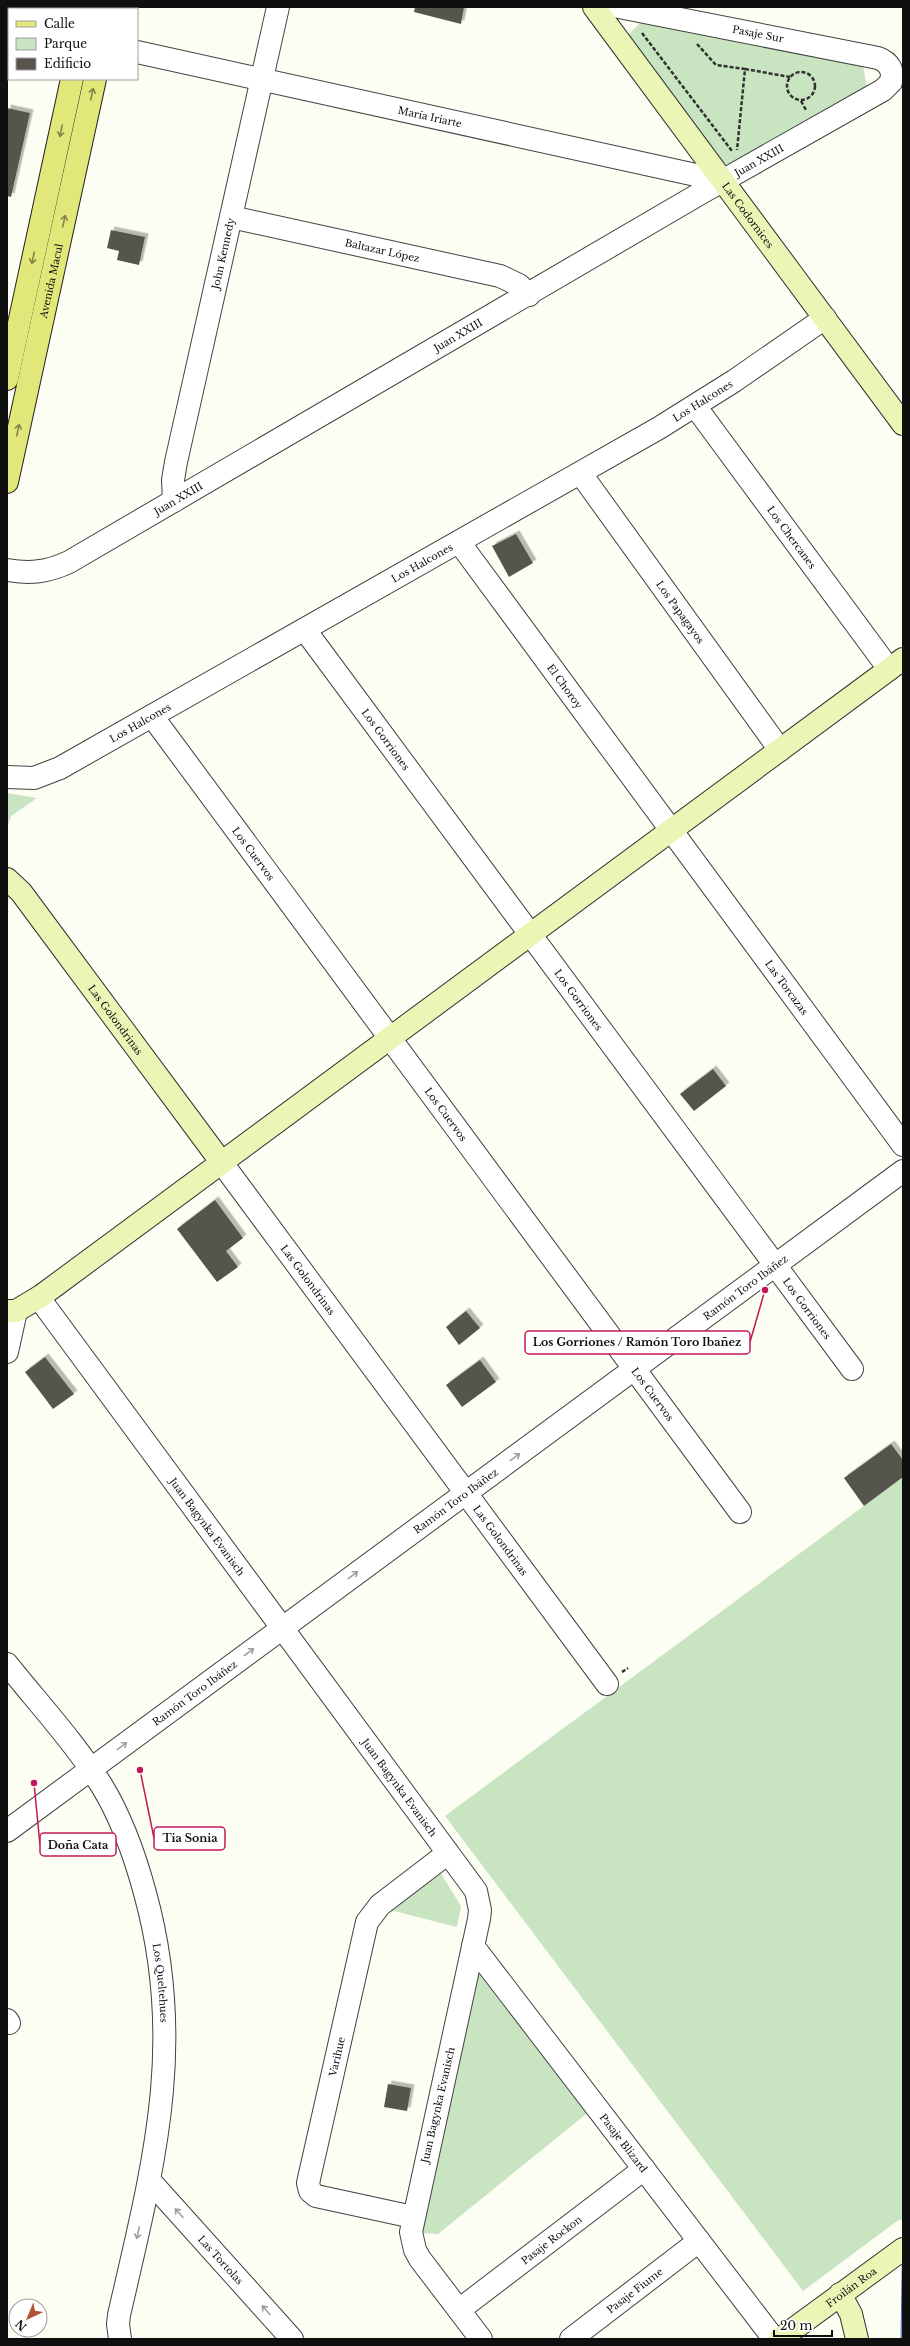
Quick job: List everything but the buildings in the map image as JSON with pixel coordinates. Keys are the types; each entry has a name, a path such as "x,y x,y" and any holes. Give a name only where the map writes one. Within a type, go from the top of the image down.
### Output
{"main road":[{"path":"7,379 72,80"},
{"name":"Avenida Macul","path":"7,482 95,80"}],"street":[{"name":"John Kennedy","path":"174,501 175,466 278,7"},
{"name":"Las Codornices","path":"594,7 903,424"},
{"name":"Pasaje Sur","path":"621,7 878,58 884,60 892,70"},
{"name":"María Iriarte","path":"138,52 723,181"},
{"name":"Juan XXIII","path":"7,570 29,573 56,568 174,501 723,181 888,87 892,76 892,70"},
{"name":"Baltazar López","path":"231,217 500,276 519,285 529,295"},
{"name":"Los Halcones","path":"7,777 25,780 51,773 581,474 695,406 825,318"},
{"name":"Los Chercanes","path":"695,406 896,664"},
{"name":"Los Papagayos","path":"581,474 780,750"},
{"name":"El Choroy","path":"459,542 671,830"},
{"name":"Los Gorriones","path":"305,630 852,1369"},
{"path":"7,1352 11,1311 39,1298 896,664"},
{"name":"Los Cuervos","path":"152,716 740,1512"},
{"name":"Las Torcazas","path":"671,830 903,1145"},
{"name":"Las Golondrinas","path":"7,879 20,892 222,1163 607,1684"},
{"name":"Ramón Toro Ibáñez","path":"7,1831 903,1171"},
{"name":"Juan Bagynka Evanisch","path":"39,1298 476,1891 479,1900 479,1919 410,2232 415,2250 481,2339"},
{"name":"Los Queltehues","path":"7,1664 90,1769 115,1810 132,1850 158,1949 166,2020 162,2099 150,2181 119,2315 120,2339"},
{"name":"Varihue","path":"413,2217 316,2196 310,2191 308,2183 367,1922 380,1905 448,1853"},
{"name":"Pasaje Blizard","path":"473,1946 774,2339"},
{"name":"Pasaje Rockon","path":"459,2310 644,2169"},
{"name":"Las Tortolas","path":"150,2181 292,2339"},
{"name":"Pasaje Fiume","path":"571,2339 699,2241"},
{"name":"Froilán Roa","path":"780,2339 903,2249"},
{"path":"840,2294 852,2314 857,2339"}],"path":[{"path":"621,7 736,156 745,69"},
{"path":"680,19 678,24 716,66 790,76 800,72 811,75 816,85 812,96 801,101 791,97 786,87 790,76"}],"green space":[{"path":"642,21 863,66 867,88 737,166 720,162 626,37"},
{"path":"7,793 37,798 11,816 7,828"},
{"path":"903,1477 903,2219 897,2221 803,2291 445,1816"},
{"path":"438,1869 461,1906 457,1927 386,1909"},
{"path":"480,1965 590,2111 438,2234 420,2233"}],"water":[{"path":"903,2220 903,2339 901,2339"}],"place":[{"name":"Los Gorriones / Ramón Toro Ibañez","path":"765,1290"},
{"name":"Tia Sonia","path":"140,1770"},
{"name":"Doña Cata","path":"34,1783"}]}
